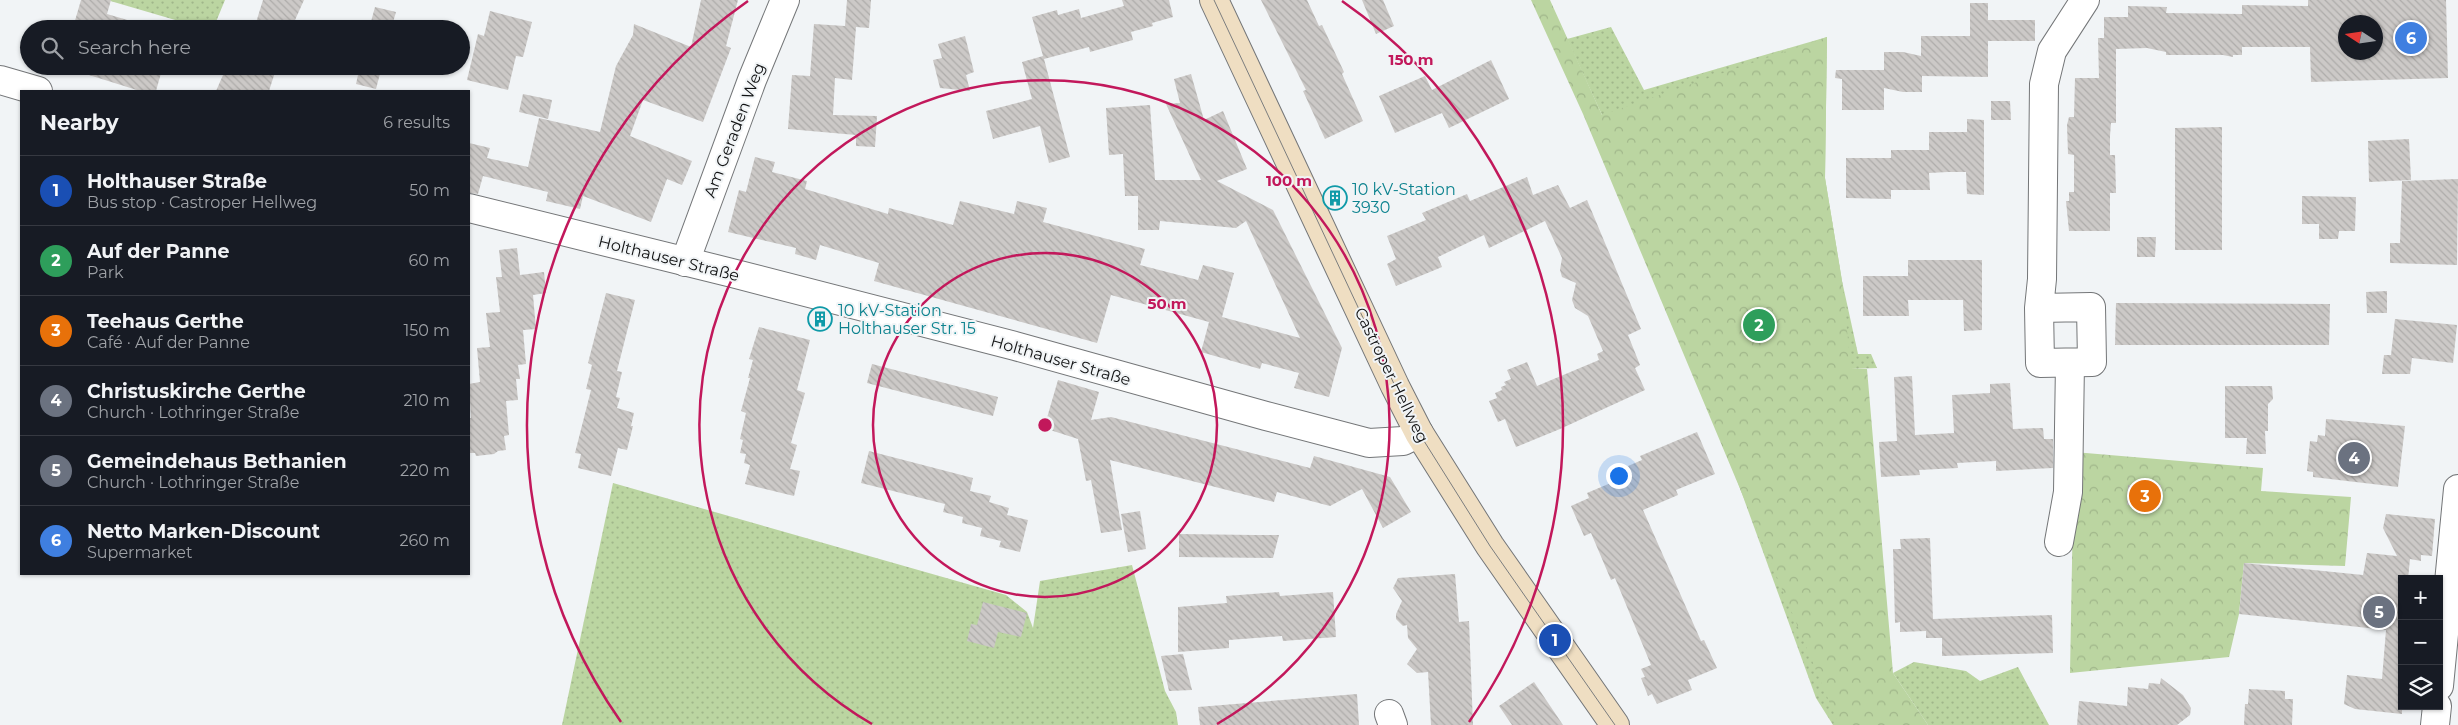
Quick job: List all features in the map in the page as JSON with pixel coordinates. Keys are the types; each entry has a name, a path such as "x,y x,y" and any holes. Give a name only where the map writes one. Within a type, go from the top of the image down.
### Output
{"main road":[{"name":"Castroper Hellweg","path":"1214,0 1378,350 1419,433 1490,546 1615,725"}],"street":[{"name":"Am Geraden Weg","path":"686,262 752,80 785,0"},
{"path":"2038,308 2091,307 2092,362 2040,363 2038,308 2042,277 2044,84 2052,51 2084,0"},
{"path":"0,80 35,90"},
{"name":"Holthauser Straße","path":"470,208 1050,355 1369,443 1403,441 1419,433"},
{"path":"2059,542 2068,492 2070,363"},
{"path":"2443,665 2452,613 2458,490"},
{"path":"2435,725 2437,710"}],"green space":[{"path":"107,0 225,0 217,20 175,20"},
{"path":"1531,0 1550,0 1602,115 1827,37 1825,178 1842,281 1851,369 1867,369 1893,673 1928,725 1839,725 1583,114"},
{"path":"1611,27 1644,90 1827,37 1825,178 1842,281 1858,354 1871,354 1877,368 1851,369 1602,115 1567,39"},
{"path":"1699,375 1851,725 1833,725 1816,698"},
{"path":"2074,452 2263,468 2261,491 2351,497 2345,566 2244,563 2239,614 2229,657 2070,673"},
{"path":"613,483 1006,595 1027,612 1033,628 1040,581 1132,565 1165,691 1176,712 1178,725 562,725"},
{"path":"1914,662 1966,671 1980,681 2018,667 2049,725 1928,725 1893,673"}],"building":[{"path":"81,0 111,0 107,14 127,20 75,20"},
{"path":"263,0 304,0 295,20 257,20"},
{"path":"701,0 738,0 726,46 731,48 703,122 643,100 630,136 692,161 682,185 667,179 651,222 583,196 580,209 546,201 548,192 483,176 478,194 470,193 470,143 490,148 487,158 528,167 539,118 600,132 616,66 633,35 634,24 691,47"},
{"path":"847,0 871,0 869,28 856,27 852,80 835,78 833,115 877,116 875,147 856,146 856,135 788,129 792,75 810,76 814,24 845,26"},
{"path":"1122,0 1169,0 1173,17 1152,23 1153,26 1131,32 1133,40 1090,52 1089,47 1044,59 1070,157 1049,163 1040,126 993,139 986,111 1032,99 1022,62 1043,56 1032,17 1057,10 1058,15 1079,9 1081,18 1124,6"},
{"path":"1261,0 1307,0 1319,26 1322,25 1344,72 1342,74 1363,121 1325,139 1303,91 1306,90"},
{"path":"1362,0 1383,0 1394,26 1376,34"},
{"path":"2308,0 2446,0 2448,78 2311,82 2310,47 2242,47 2242,55 2233,55 2233,57 2223,55 2166,55 2166,52 2147,48 2116,49 2116,123 2111,123 2110,155 2115,155 2116,193 2110,193 2110,231 2069,231 2066,201 2069,201 2069,192 2074,192 2074,155 2068,154 2067,125 2069,117 2074,117 2075,78 2099,78 2098,38 2104,38 2104,17 2128,17 2128,6 2167,7 2166,13 2242,14 2242,5 2308,6"},
{"path":"1970,3 1988,3 1988,20 2035,20 2035,41 1988,41 1988,77 1922,76 1922,92 1903,92 1884,88 1884,110 1842,110 1842,79 1835,78 1836,70 1884,70 1884,52 1903,52 1921,56 1921,36 1970,36"},
{"path":"375,7 396,12 394,20 371,20"},
{"path":"490,11 532,22 523,57 516,56 508,90 467,80 468,75 470,75 478,34 484,36"},
{"path":"965,36 974,72 966,75 970,91 940,88 933,60 942,58 938,44"},
{"path":"1491,60 1509,99 1449,128 1442,113 1395,133 1379,96 1425,76 1432,90"},
{"path":"1191,74 1204,120 1223,111 1247,169 1217,181 1273,210 1342,348 1329,397 1294,388 1299,373 1262,363 1260,369 1201,352 1209,322 1111,295 1097,343 874,281 879,263 820,245 816,260 795,254 796,248 728,232 739,190 746,192 755,157 775,162 772,172 807,181 805,189 888,214 889,208 953,225 960,201 1014,214 1017,201 1047,208 1043,222 1145,249 1140,265 1198,280 1203,265 1234,273 1222,317 1300,338 1246,221 1236,228 1160,221 1159,230 1138,230 1138,196 1125,196 1123,154 1109,155 1106,108 1150,105 1155,180 1201,180 1166,104 1180,103 1174,79"},
{"path":"89,75 160,75 156,90 137,90"},
{"path":"223,75 274,75 269,90 216,90"},
{"path":"358,75 380,75 376,89 356,84"},
{"path":"523,94 552,100 548,119 519,112"},
{"path":"1991,101 2010,101 2011,120 1991,120"},
{"path":"1967,119 1984,120 1984,195 1967,194 1966,172 1948,172 1929,173 1930,190 1891,190 1891,199 1846,198 1846,158 1891,158 1891,150 1929,150 1929,132 1967,132"},
{"path":"2222,127 2222,250 2175,250 2175,128"},
{"path":"2409,139 2411,180 2369,182 2368,141"},
{"path":"1527,177 1533,195 1558,185 1570,208 1587,200 1641,329 1628,335 1640,365 1635,368 1645,390 1516,447 1505,419 1498,422 1489,401 1497,398 1495,393 1502,390 1501,387 1506,385 1504,382 1511,379 1507,370 1527,362 1537,386 1599,360 1597,354 1603,351 1588,316 1575,308 1572,300 1576,283 1562,277 1560,270 1562,258 1545,221 1489,248 1484,235 1438,257 1442,267 1396,286 1387,264 1396,259 1387,236 1426,220 1422,213 1467,194 1470,201"},
{"path":"2458,179 2457,265 2390,263 2390,243 2400,243 2402,181"},
{"path":"2302,196 2356,197 2355,231 2339,231 2338,239 2319,239 2319,224 2302,224"},
{"path":"2137,237 2156,237 2155,257 2137,257"},
{"path":"517,248 520,275 544,272 546,293 533,295 536,329 523,330 526,364 518,365 520,379 516,379 518,400 506,401 509,435 504,436 506,450 498,451 494,454 476,456 475,453 470,453 470,384 480,382 477,348 490,347 486,313 500,312 496,277 502,277 499,250"},
{"path":"1908,260 1982,260 1982,330 1964,331 1963,300 1908,300 1909,316 1863,316 1863,276 1908,276"},
{"path":"2387,291 2387,313 2367,313 2366,292"},
{"path":"606,293 635,300 617,371 622,372 616,397 620,398 617,408 634,413 631,426 633,426 627,450 618,448 611,476 578,468 581,454 575,453 591,390 586,389 592,365 588,363"},
{"path":"2116,303 2330,304 2329,345 2115,345"},
{"path":"2395,319 2457,325 2453,363 2412,358 2410,374 2382,374 2384,355 2391,355"},
{"path":"759,327 810,340 797,390 805,393 791,443 797,445 790,469 800,471 794,496 745,484 750,465 744,463 746,454 740,453 743,440 740,439 746,413 741,411 753,360 749,359"},
{"path":"872,364 998,397 993,416 867,383"},
{"path":"1912,376 1915,435 1954,433 1952,395 1990,393 1990,384 2010,383 2013,429 2043,428 2044,439 2053,439 2053,468 1996,471 1996,461 1976,462 1957,463 1958,468 1919,470 1920,475 1881,477 1879,442 1897,441 1894,377"},
{"path":"1058,380 1099,392 1091,420 1111,417 1310,468 1314,456 1390,477 1411,512 1383,528 1362,489 1330,506 1277,492 1274,502 1110,460 1122,530 1101,533 1091,480 1086,481 1078,439 1044,428"},
{"path":"2225,386 2272,386 2273,399 2268,404 2268,431 2265,431 2266,454 2246,454 2247,438 2225,438"},
{"path":"2326,419 2405,426 2398,487 2313,477 2313,472 2307,471 2310,441 2317,442 2318,435 2325,436"},
{"path":"1697,432 1715,474 1676,490 1678,495 1643,510 1701,641 1704,640 1717,668 1688,680 1692,690 1657,704 1652,694 1648,696 1641,678 1645,677 1641,669 1651,665 1615,578 1611,580 1591,533 1584,536 1571,506 1589,498 1587,493 1632,474 1628,466 1642,460 1640,456"},
{"path":"869,451 973,478 970,491 991,496 989,502 1009,508 1007,515 1028,520 1020,552 999,547 1001,541 980,536 982,528 962,523 963,517 943,512 945,504 861,483"},
{"path":"2137,483 2161,485 2160,509 2127,505 2128,485 2136,486"},
{"path":"1140,511 1146,549 1128,552 1121,514"},
{"path":"2386,514 2435,519 2432,556 2421,555 2421,561 2410,559 2408,575 2398,575 2398,710 2402,710 2402,714 2355,709 2344,704 2347,675 2382,679 2386,630 2239,614 2244,563 2363,575 2367,553 2397,556 2383,528"},
{"path":"1179,534 1279,535 1273,558 1179,557"},
{"path":"1930,538 1933,619 2052,615 2053,653 1942,656 1942,638 1926,638 1926,631 1900,632 1900,622 1895,623 1893,549 1901,549 1900,539"},
{"path":"1455,574 1459,622 1469,621 1473,725 1431,725 1428,672 1417,673 1407,664 1417,649 1408,638 1407,625 1403,626 1396,619 1396,614 1402,601 1393,588 1398,578"},
{"path":"1279,592 1280,596 1333,592 1336,637 1283,641 1282,636 1229,640 1229,648 1178,652 1178,607 1227,603 1226,596"},
{"path":"983,602 1027,613 1021,637 998,632 994,648 967,641 971,624 977,625"},
{"path":"1183,654 1192,690 1169,691 1161,656"},
{"path":"2161,678 2183,695 2191,708 2190,715 2177,725 2077,725 2079,701 2127,706 2128,687 2148,689 2149,683 2160,684"},
{"path":"1534,682 1563,725 1512,725 1499,706"},
{"path":"2249,689 2285,691 2285,699 2293,699 2292,725 2244,725 2245,704 2248,704"},
{"path":"1357,694 1359,725 1200,725 1198,707"}],"tram line":[{"path":"1214,0 1395,386 1419,433 1490,546 1615,725"}],"place":[{"name":"Netto Marken-Discount","path":"2411,38"},
{"name":"10 kV-Station 3930","path":"1335,198"},
{"name":"10 kV-Station Holthauser Str. 15","path":"820,319"},
{"name":"Auf der Panne","path":"1759,325"},
{"name":"Christuskirche Gerthe","path":"2354,458"},
{"name":"Teehaus Gerthe","path":"2145,496"},
{"name":"Gemeindehaus Bethanien","path":"2379,612"},
{"name":"Holthauser Straße","path":"1555,640"}]}
